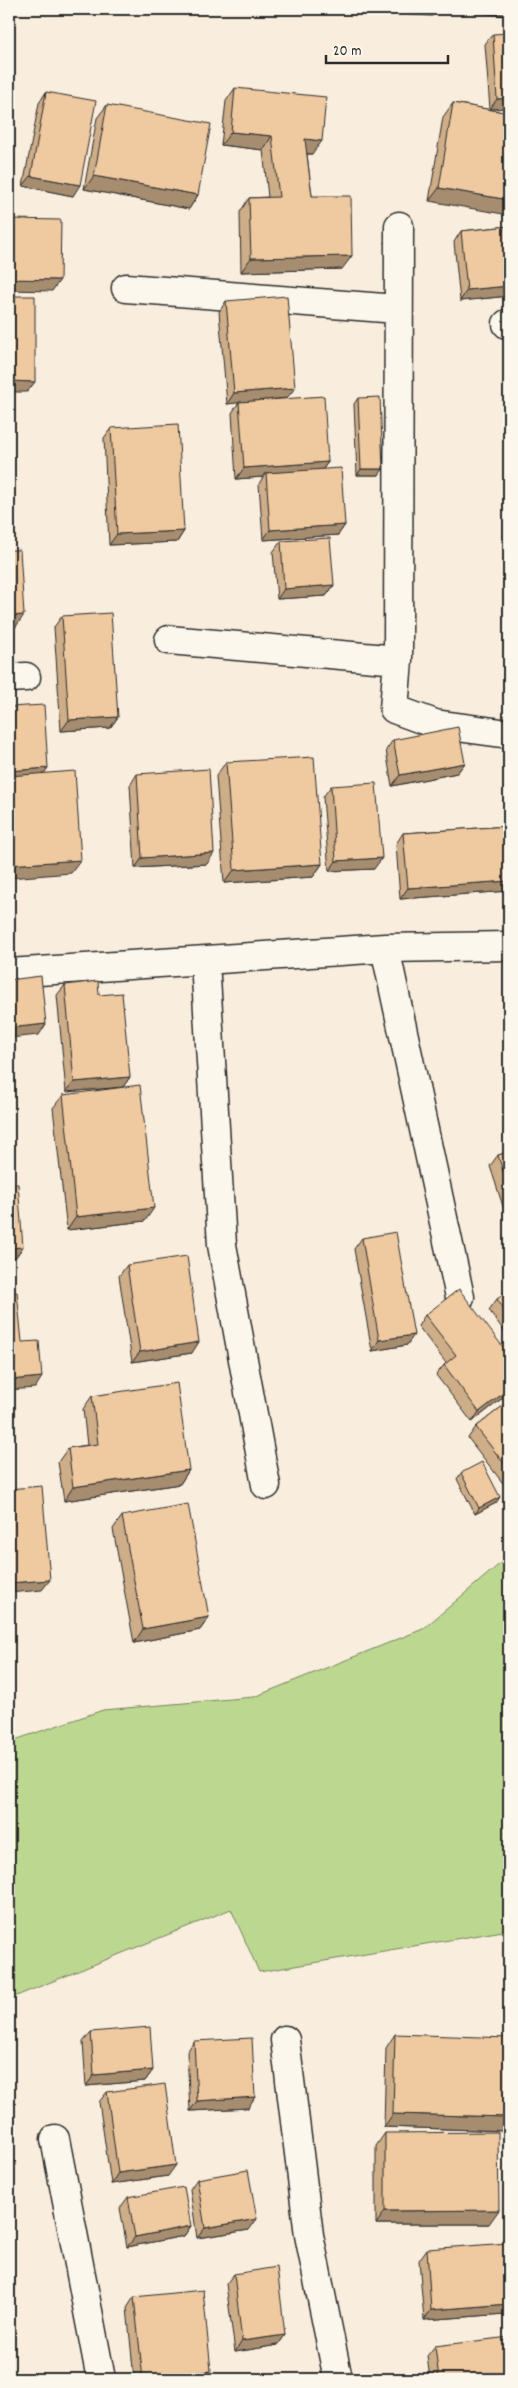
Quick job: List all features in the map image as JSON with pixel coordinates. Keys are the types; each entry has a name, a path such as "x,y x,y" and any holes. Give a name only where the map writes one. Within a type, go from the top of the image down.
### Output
{"street":[{"path":"399,226 397,309 398,660 394,709 435,724 509,734"},
{"path":"126,288 397,309"},
{"path":"169,640 398,660"},
{"path":"9,973 385,948 509,946"},
{"path":"385,948 460,1297"},
{"path":"205,961 222,1245 266,1485"},
{"path":"285,2040 308,2235 338,2379"},
{"path":"56,2139 101,2379"}],"green space":[{"path":"509,1556 509,1930 259,1972 231,1909 9,1999 9,1742 103,1710 254,1697 423,1629"}],"building":[{"path":"509,33 509,98 497,99 493,34"},
{"path":"235,88 326,97 322,141 305,139 312,196 351,196 352,256 251,258 249,198 279,197 272,136 231,132"},
{"path":"46,92 96,101 80,185 31,176"},
{"path":"453,103 509,113 509,200 439,188"},
{"path":"107,105 211,124 198,195 94,176"},
{"path":"9,219 61,220 60,280 9,279"},
{"path":"509,226 509,286 467,290 461,231"},
{"path":"9,296 35,296 35,382 9,381"},
{"path":"287,296 295,388 234,393 226,301"},
{"path":"324,396 328,462 244,468 239,402"},
{"path":"380,397 383,469 361,469 358,398"},
{"path":"178,424 184,531 117,534 111,428"},
{"path":"341,468 345,525 270,530 266,473"},
{"path":"330,538 334,585 284,589 281,541"},
{"path":"9,550 20,550 24,615 9,616"},
{"path":"111,613 118,717 69,720 62,616"},
{"path":"44,705 48,768 9,771 9,707"},
{"path":"458,727 465,763 400,775 393,740"},
{"path":"314,757 322,864 234,870 226,762"},
{"path":"209,769 214,853 142,858 137,774"},
{"path":"75,771 81,860 9,865 9,776"},
{"path":"376,783 382,858 336,861 331,786"},
{"path":"509,826 509,881 408,888 403,833"},
{"path":"41,976 46,1024 9,1028 9,980"},
{"path":"98,981 99,995 122,993 130,1077 74,1082 65,985"},
{"path":"140,1085 154,1208 76,1217 63,1095"},
{"path":"509,1152 509,1191 498,1155"},
{"path":"9,1184 18,1184 23,1247 9,1248"},
{"path":"396,1232 414,1335 379,1340 362,1238"},
{"path":"187,1256 199,1342 140,1352 127,1265"},
{"path":"459,1289 509,1355 509,1389 479,1412 444,1365 456,1355 425,1315"},
{"path":"509,1290 509,1317 497,1299"},
{"path":"17,1292 22,1342 39,1341 42,1377 9,1380 9,1293"},
{"path":"177,1383 189,1470 73,1487 68,1448 98,1444 92,1396"},
{"path":"509,1401 509,1470 476,1427"},
{"path":"482,1462 500,1497 479,1508 461,1473"},
{"path":"42,1486 50,1580 9,1583 9,1489"},
{"path":"188,1504 209,1617 143,1629 122,1516"},
{"path":"150,2027 153,2070 94,2075 91,2032"},
{"path":"395,2034 509,2038 509,2117 393,2114"},
{"path":"252,2038 255,2097 197,2101 194,2041"},
{"path":"165,2084 176,2165 118,2173 107,2092"},
{"path":"498,2132 499,2210 385,2211 385,2133"},
{"path":"248,2170 257,2219 205,2228 197,2179"},
{"path":"184,2187 191,2226 135,2237 128,2197"},
{"path":"508,2243 509,2304 431,2310 427,2249"},
{"path":"277,2267 285,2335 242,2341 234,2274"},
{"path":"203,2290 211,2371 143,2379 134,2297"},
{"path":"509,2337 509,2379 439,2379 435,2346"}]}
